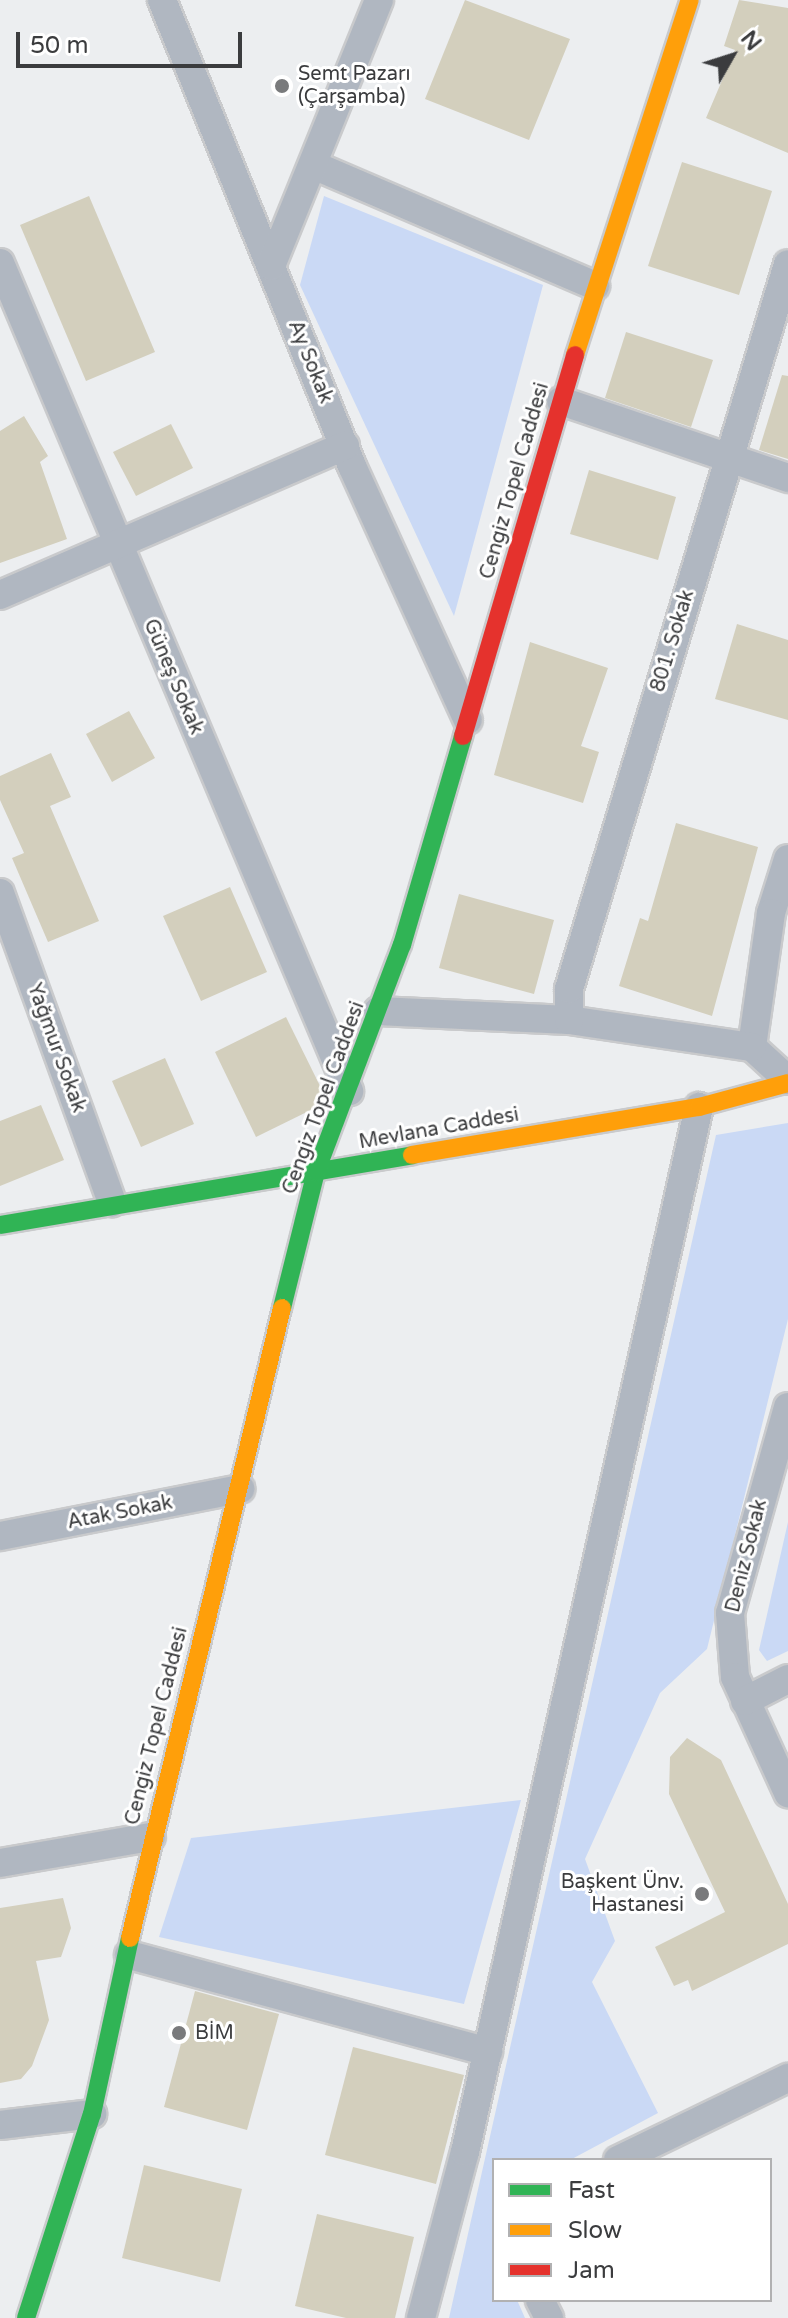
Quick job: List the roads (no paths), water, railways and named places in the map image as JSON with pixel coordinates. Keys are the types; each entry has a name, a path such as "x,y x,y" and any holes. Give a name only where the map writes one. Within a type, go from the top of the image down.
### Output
{"street":[{"name":"Ay Sokak","path":"162,0 345,446 468,720"},
{"path":"271,266 379,0"},
{"name":"Cengiz Topel Caddesi","path":"26,2318 92,2114 129,1955 151,1837 240,1489 316,1172 378,1011 468,720 595,286 690,0"},
{"path":"313,165 595,286"},
{"name":"Güneş Sokak","path":"0,263 349,1091"},
{"name":"801. Sokak","path":"569,1020 569,989 788,264"},
{"path":"561,401 788,478"},
{"path":"0,595 118,547 345,446"},
{"path":"752,1047 771,913 788,859"},
{"name":"Yağmur Sokak","path":"0,893 112,1202"},
{"path":"378,1011 569,1020 752,1047 788,1082"},
{"name":"Mevlana Caddesi","path":"0,1225 112,1202 316,1172 699,1107 788,1082"},
{"path":"421,2318 488,2052 699,1107"},
{"name":"Deniz Sokak","path":"788,1407 782,1450 730,1613 735,1677 788,1793"},
{"name":"Atak Sokak","path":"0,1536 240,1489"},
{"path":"745,1701 788,1679"},
{"path":"0,1863 151,1837"},
{"path":"129,1955 488,2052"},
{"path":"622,2158 788,2078"},
{"path":"0,2125 92,2114"}],"place":[{"name":"Semt Pazarı (Çarşamba)","path":"282,86"},
{"name":"Başkent Ünv. Hastanesi","path":"702,1894"},
{"name":"BİM","path":"179,2033"}]}
